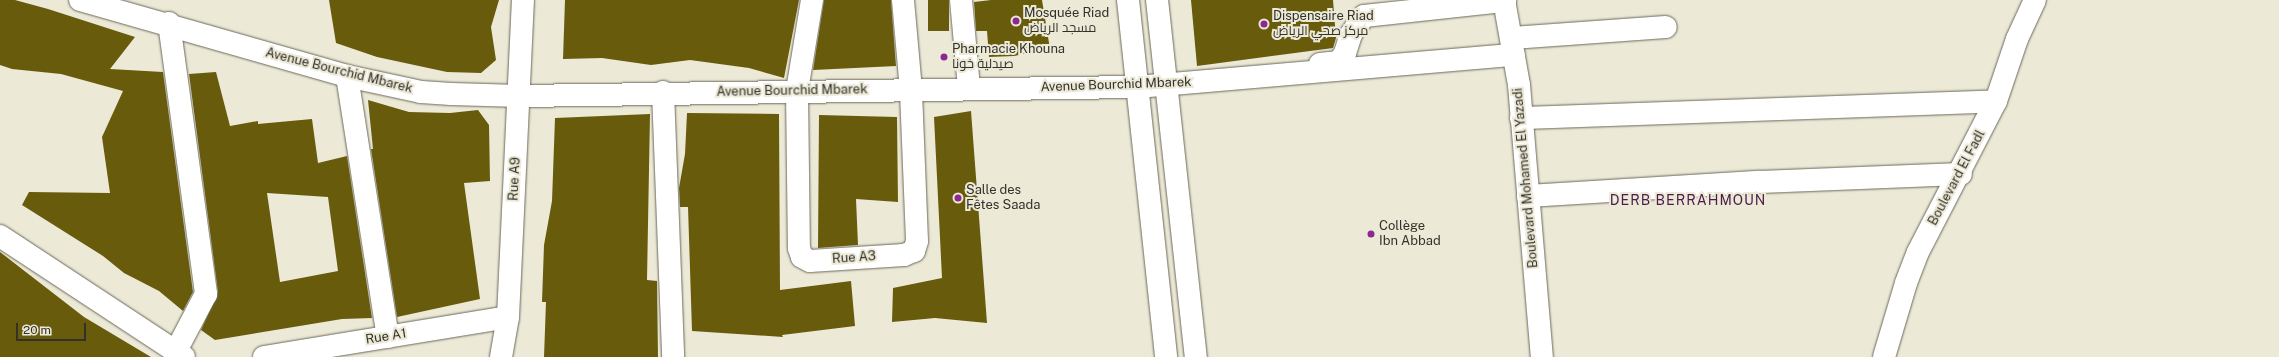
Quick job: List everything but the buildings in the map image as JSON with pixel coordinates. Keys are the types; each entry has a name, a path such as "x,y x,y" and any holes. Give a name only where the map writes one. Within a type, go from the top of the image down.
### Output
{"street":[{"name":"Avenue Bourchid Mbarek","path":"80,0 169,23 347,76 421,92 520,96 663,92 797,92 969,88 1137,87 1165,81 1513,46 1666,27"},
{"name":"Rue A9","path":"501,357 508,317 520,96 523,0"},
{"name":"Rue A3","path":"812,0 797,92 799,248 802,257 810,261 904,255 914,251 917,241 911,90 903,0"},
{"path":"961,0 969,88"},
{"path":"1128,0 1166,357"},
{"path":"1157,0 1196,357"},
{"name":"Boulevard El Fadl","path":"1884,357 1906,283 1918,252 1961,174 1996,101 2018,40 2035,0"},
{"path":"1165,81 1335,63 1343,57 1351,34 1364,16 1504,1"},
{"name":"Boulevard Mohamed El Yazadi","path":"1504,1 1513,46 1521,118 1542,357"},
{"path":"0,236 180,354 206,294 169,23"},
{"path":"347,76 388,337"},
{"path":"663,92 673,357"},
{"path":"1521,118 1996,101"},
{"path":"1528,196 1760,182 1961,174"},
{"name":"Rue A1","path":"264,357 508,317"}],"place":[{"name":"Mosquée Riad مسجد الرياض","path":"1016,21"},
{"name":"Dispensaire Riad مركز صحي الرياض","path":"1264,24"},
{"name":"Pharmacie Khouna صيدلية خونا","path":"944,57"},
{"name":"Salle des Fêtes Saada","path":"958,198"},
{"name":"Collège Ibn Abbad","path":"1371,234"}],"district":[{"name":"DERB BERRAHMOUN","path":"1688,200"}]}
